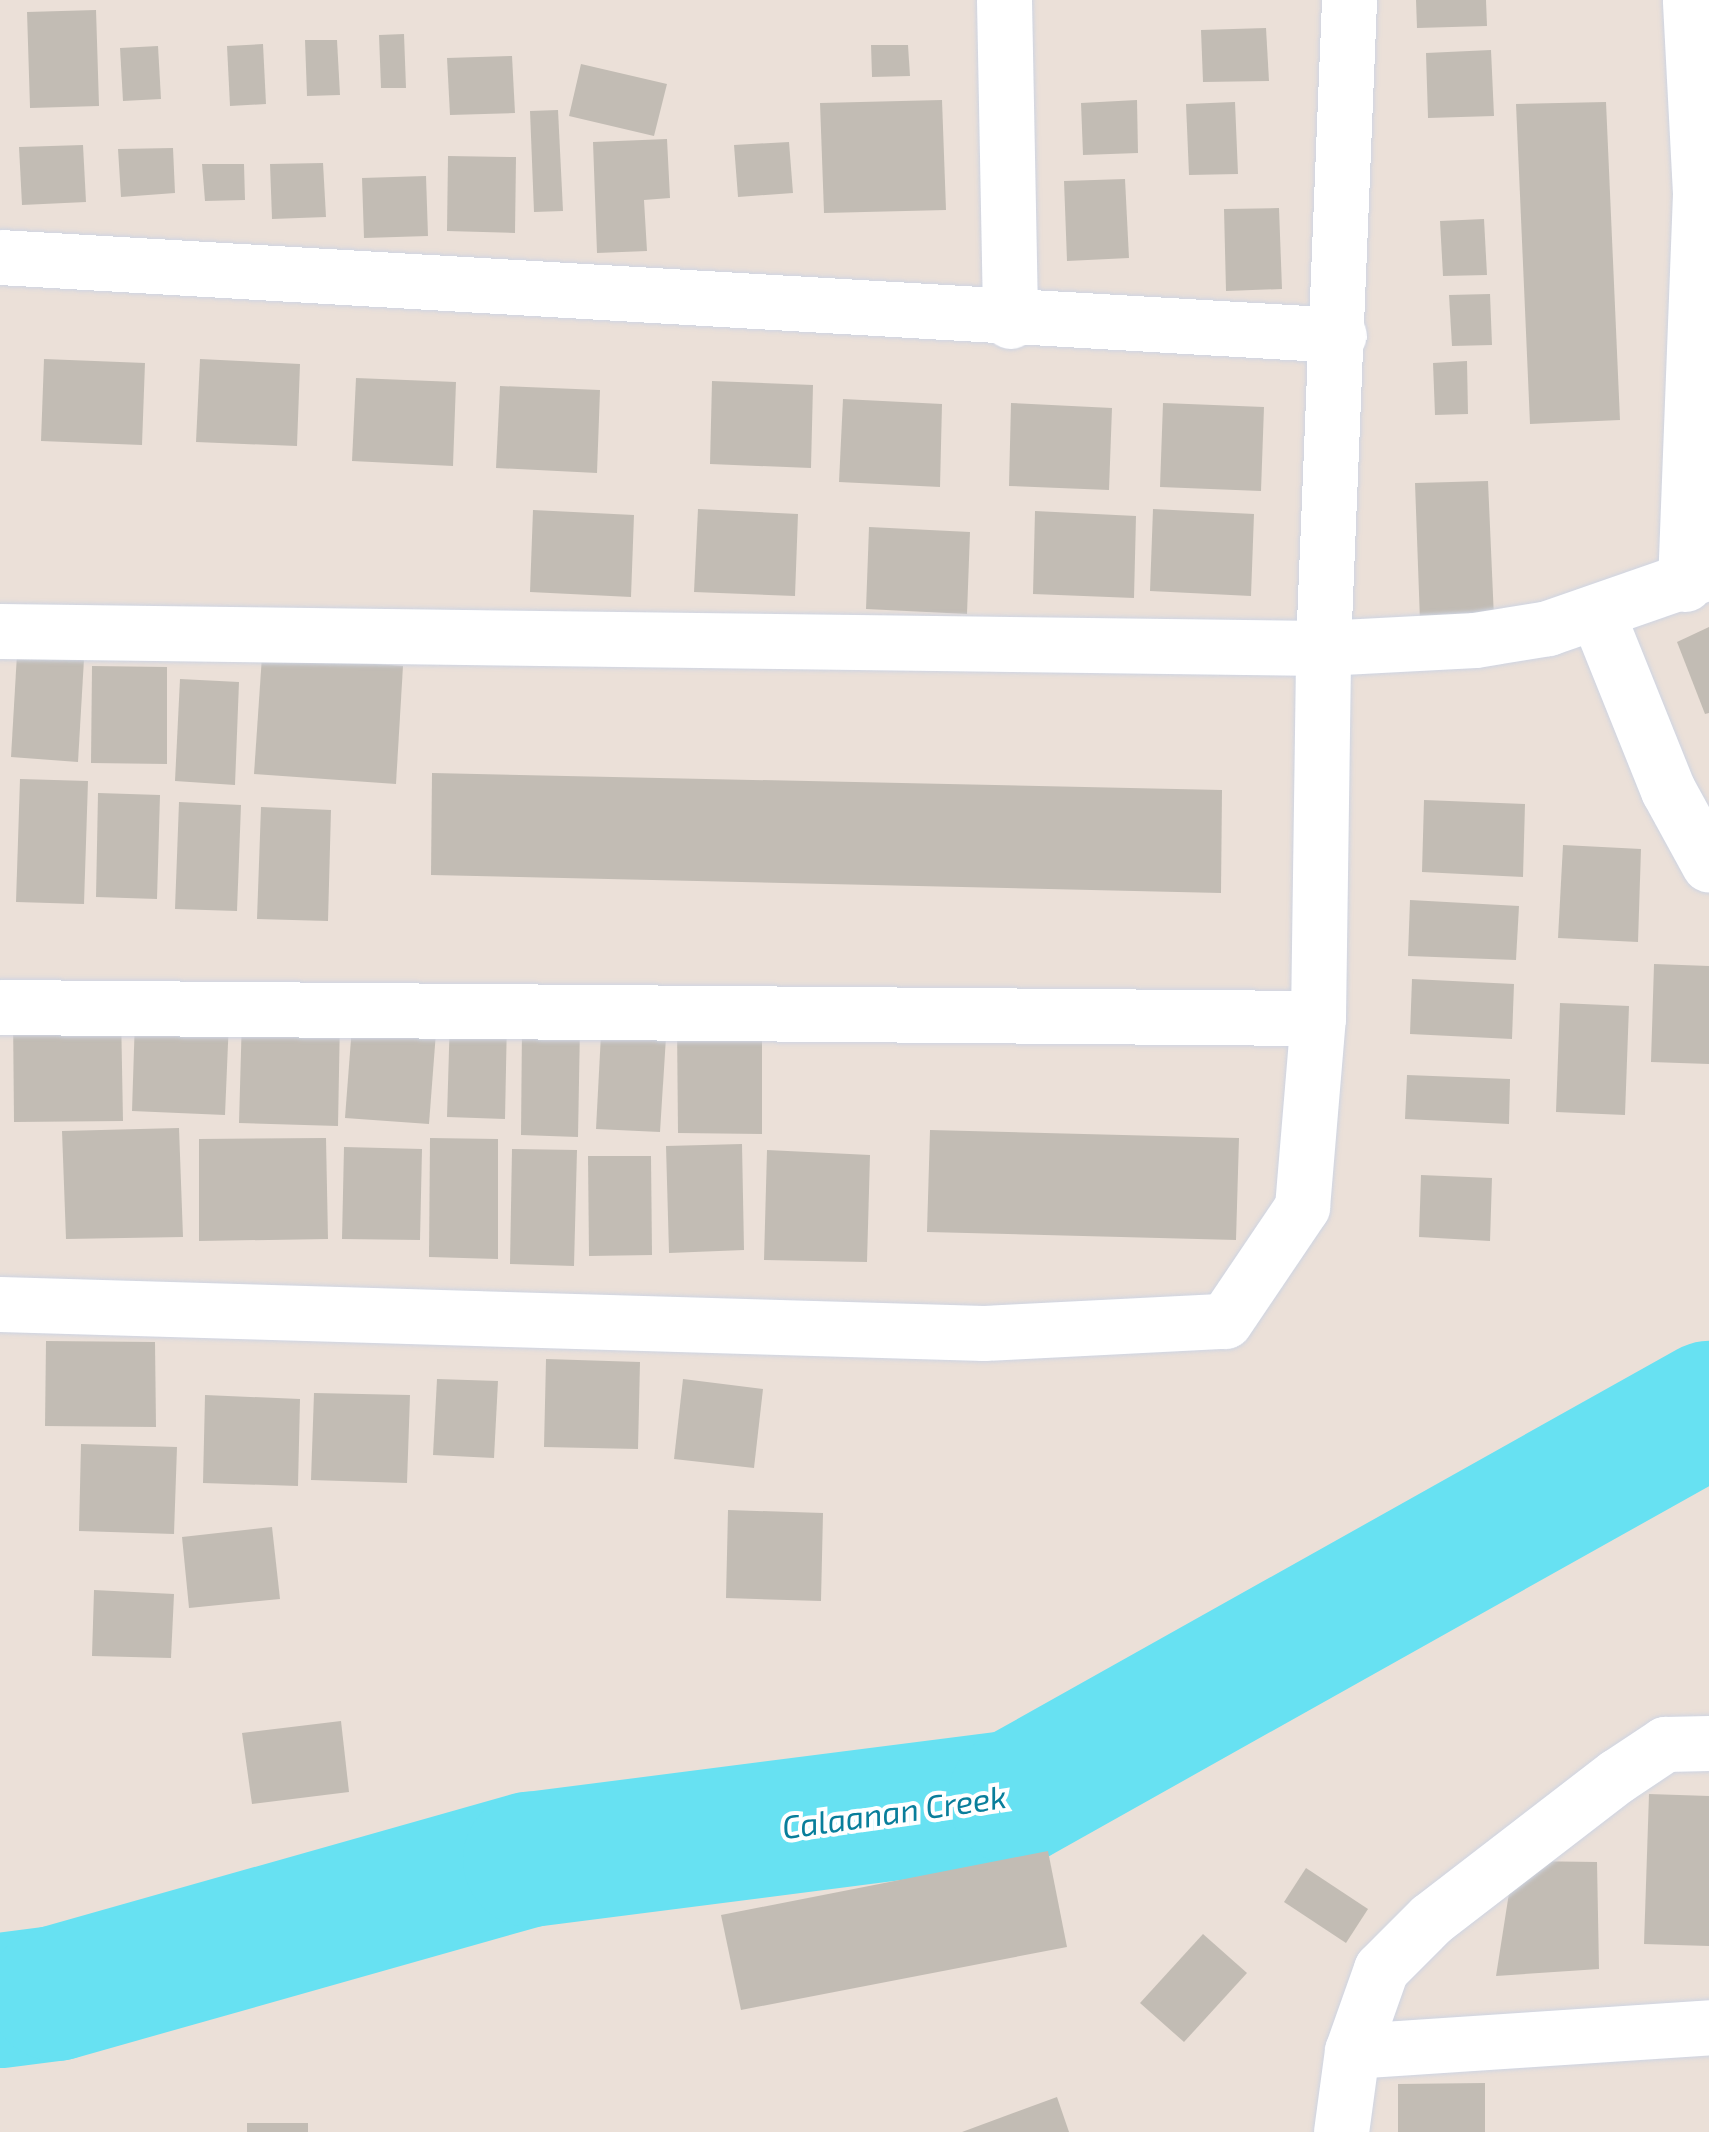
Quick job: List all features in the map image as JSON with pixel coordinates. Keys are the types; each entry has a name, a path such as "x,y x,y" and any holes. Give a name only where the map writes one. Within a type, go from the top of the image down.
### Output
{"street":[{"path":"1004,0 1010,321"},
{"path":"0,1304 984,1334 1225,1321 1302,1207 1318,1018 1322,648 1339,335 1349,0"},
{"path":"0,630 1322,648 1475,640 1598,616 1697,578 1705,191 1690,0"},
{"path":"0,243 0,257 1010,321 1339,335"},
{"path":"1598,616 1668,790 1709,864"},
{"path":"0,1043 1,1006 1318,1018"},
{"path":"1341,2132 1352,2051 1381,1969 1431,1919 1665,1744 1709,1743"},
{"path":"1352,2051 1709,2027"}],"building":[{"path":"1416,0 1486,0 1487,26 1417,28"},
{"path":"96,10 99,106 30,108 27,12"},
{"path":"1266,28 1269,81 1203,82 1201,30"},
{"path":"404,34 406,88 381,88 379,35"},
{"path":"305,40 337,40 340,95 307,96"},
{"path":"263,44 266,104 230,106 227,46"},
{"path":"871,45 908,45 910,76 872,77"},
{"path":"158,46 161,99 123,101 120,48"},
{"path":"1491,50 1494,116 1428,118 1426,53"},
{"path":"512,56 515,113 450,115 447,58"},
{"path":"581,64 667,84 654,136 569,116"},
{"path":"942,100 946,210 824,213 820,103"},
{"path":"1137,100 1138,153 1083,155 1081,103"},
{"path":"1235,102 1238,174 1189,175 1186,104"},
{"path":"1606,102 1620,420 1530,424 1516,104"},
{"path":"558,110 563,211 534,212 530,111"},
{"path":"667,139 670,198 644,200 647,251 597,253 593,142"},
{"path":"789,142 793,193 738,197 734,145"},
{"path":"83,145 86,202 22,205 19,147"},
{"path":"173,148 175,193 121,197 118,149"},
{"path":"448,156 516,157 515,233 447,231"},
{"path":"323,163 326,217 272,219 270,164"},
{"path":"202,164 244,164 245,200 205,201"},
{"path":"426,176 428,236 364,238 362,178"},
{"path":"1125,179 1129,258 1067,261 1064,181"},
{"path":"1279,208 1282,289 1226,291 1224,209"},
{"path":"1484,219 1487,275 1443,276 1440,221"},
{"path":"1490,294 1492,345 1452,346 1449,295"},
{"path":"44,359 145,363 142,445 41,441"},
{"path":"200,359 300,364 297,446 196,442"},
{"path":"1467,361 1468,414 1435,415 1433,363"},
{"path":"356,378 456,382 453,466 352,461"},
{"path":"712,381 813,385 811,468 710,464"},
{"path":"500,386 600,390 597,473 496,468"},
{"path":"843,399 942,404 940,487 839,482"},
{"path":"1011,403 1112,408 1109,490 1009,486"},
{"path":"1163,403 1264,407 1261,491 1160,487"},
{"path":"1488,481 1494,618 1420,621 1415,483"},
{"path":"698,509 798,514 795,596 694,592"},
{"path":"1153,509 1254,514 1251,596 1150,591"},
{"path":"533,510 634,515 631,597 530,592"},
{"path":"1035,511 1136,516 1134,598 1033,594"},
{"path":"869,527 970,532 967,614 866,609"},
{"path":"1709,627 1709,713 1705,714 1677,642"},
{"path":"17,654 84,659 78,762 11,757"},
{"path":"262,656 403,666 396,784 254,774"},
{"path":"92,666 167,667 167,764 91,763"},
{"path":"180,679 239,682 235,785 175,781"},
{"path":"432,773 1222,790 1221,893 431,875"},
{"path":"20,779 88,781 84,904 16,902"},
{"path":"98,793 160,795 157,899 96,897"},
{"path":"1424,800 1525,804 1523,877 1422,872"},
{"path":"179,802 241,805 237,911 175,909"},
{"path":"261,807 331,810 328,921 257,919"},
{"path":"1563,845 1641,849 1638,942 1558,938"},
{"path":"1410,900 1519,906 1516,960 1408,956"},
{"path":"1654,964 1709,966 1709,1064 1651,1062"},
{"path":"1412,979 1514,984 1512,1039 1410,1034"},
{"path":"1560,1003 1629,1006 1625,1115 1556,1112"},
{"path":"121,1012 123,1121 14,1122 13,1014"},
{"path":"353,1013 437,1019 429,1124 345,1118"},
{"path":"242,1016 340,1018 338,1126 239,1123"},
{"path":"450,1016 507,1018 505,1119 447,1117"},
{"path":"135,1018 229,1020 225,1115 132,1111"},
{"path":"677,1025 762,1025 762,1134 678,1133"},
{"path":"522,1026 580,1026 578,1137 521,1135"},
{"path":"601,1034 666,1037 660,1132 596,1129"},
{"path":"1407,1075 1510,1079 1509,1124 1405,1119"},
{"path":"179,1128 183,1237 66,1239 62,1131"},
{"path":"930,1130 1239,1138 1236,1240 927,1232"},
{"path":"326,1138 328,1239 199,1241 199,1139"},
{"path":"430,1138 498,1139 498,1259 429,1257"},
{"path":"742,1144 744,1250 669,1253 666,1146"},
{"path":"344,1147 422,1149 420,1240 342,1239"},
{"path":"512,1149 577,1150 574,1266 510,1264"},
{"path":"767,1150 870,1155 867,1262 764,1260"},
{"path":"588,1156 651,1156 652,1255 589,1256"},
{"path":"1421,1175 1492,1178 1490,1241 1419,1237"},
{"path":"46,1341 155,1342 156,1427 45,1426"},
{"path":"546,1359 640,1362 638,1449 544,1447"},
{"path":"437,1379 498,1381 494,1458 433,1455"},
{"path":"683,1379 763,1389 754,1468 674,1459"},
{"path":"314,1393 410,1395 407,1483 311,1480"},
{"path":"205,1395 300,1399 298,1486 203,1483"},
{"path":"81,1444 177,1447 174,1534 79,1531"},
{"path":"728,1510 823,1513 821,1601 726,1598"},
{"path":"272,1527 280,1599 189,1608 182,1537"},
{"path":"94,1590 174,1594 171,1658 92,1656"},
{"path":"341,1721 349,1792 252,1804 242,1733"},
{"path":"1649,1794 1709,1796 1709,1946 1644,1944"},
{"path":"1048,1851 1067,1947 741,2010 721,1915"},
{"path":"1514,1861 1597,1862 1599,1969 1496,1976"},
{"path":"1306,1868 1368,1909 1346,1943 1284,1902"},
{"path":"1203,1934 1247,1973 1184,2042 1140,2003"},
{"path":"1485,2083 1485,2132 1398,2132 1398,2084"},
{"path":"1057,2097 1069,2132 962,2132"},
{"path":"247,2123 308,2123 308,2132 247,2132"}],"waterway":[{"name":"Calaanan Creek","path":"0,2000 55,1993 530,1859 1015,1797 1709,1408"}]}
